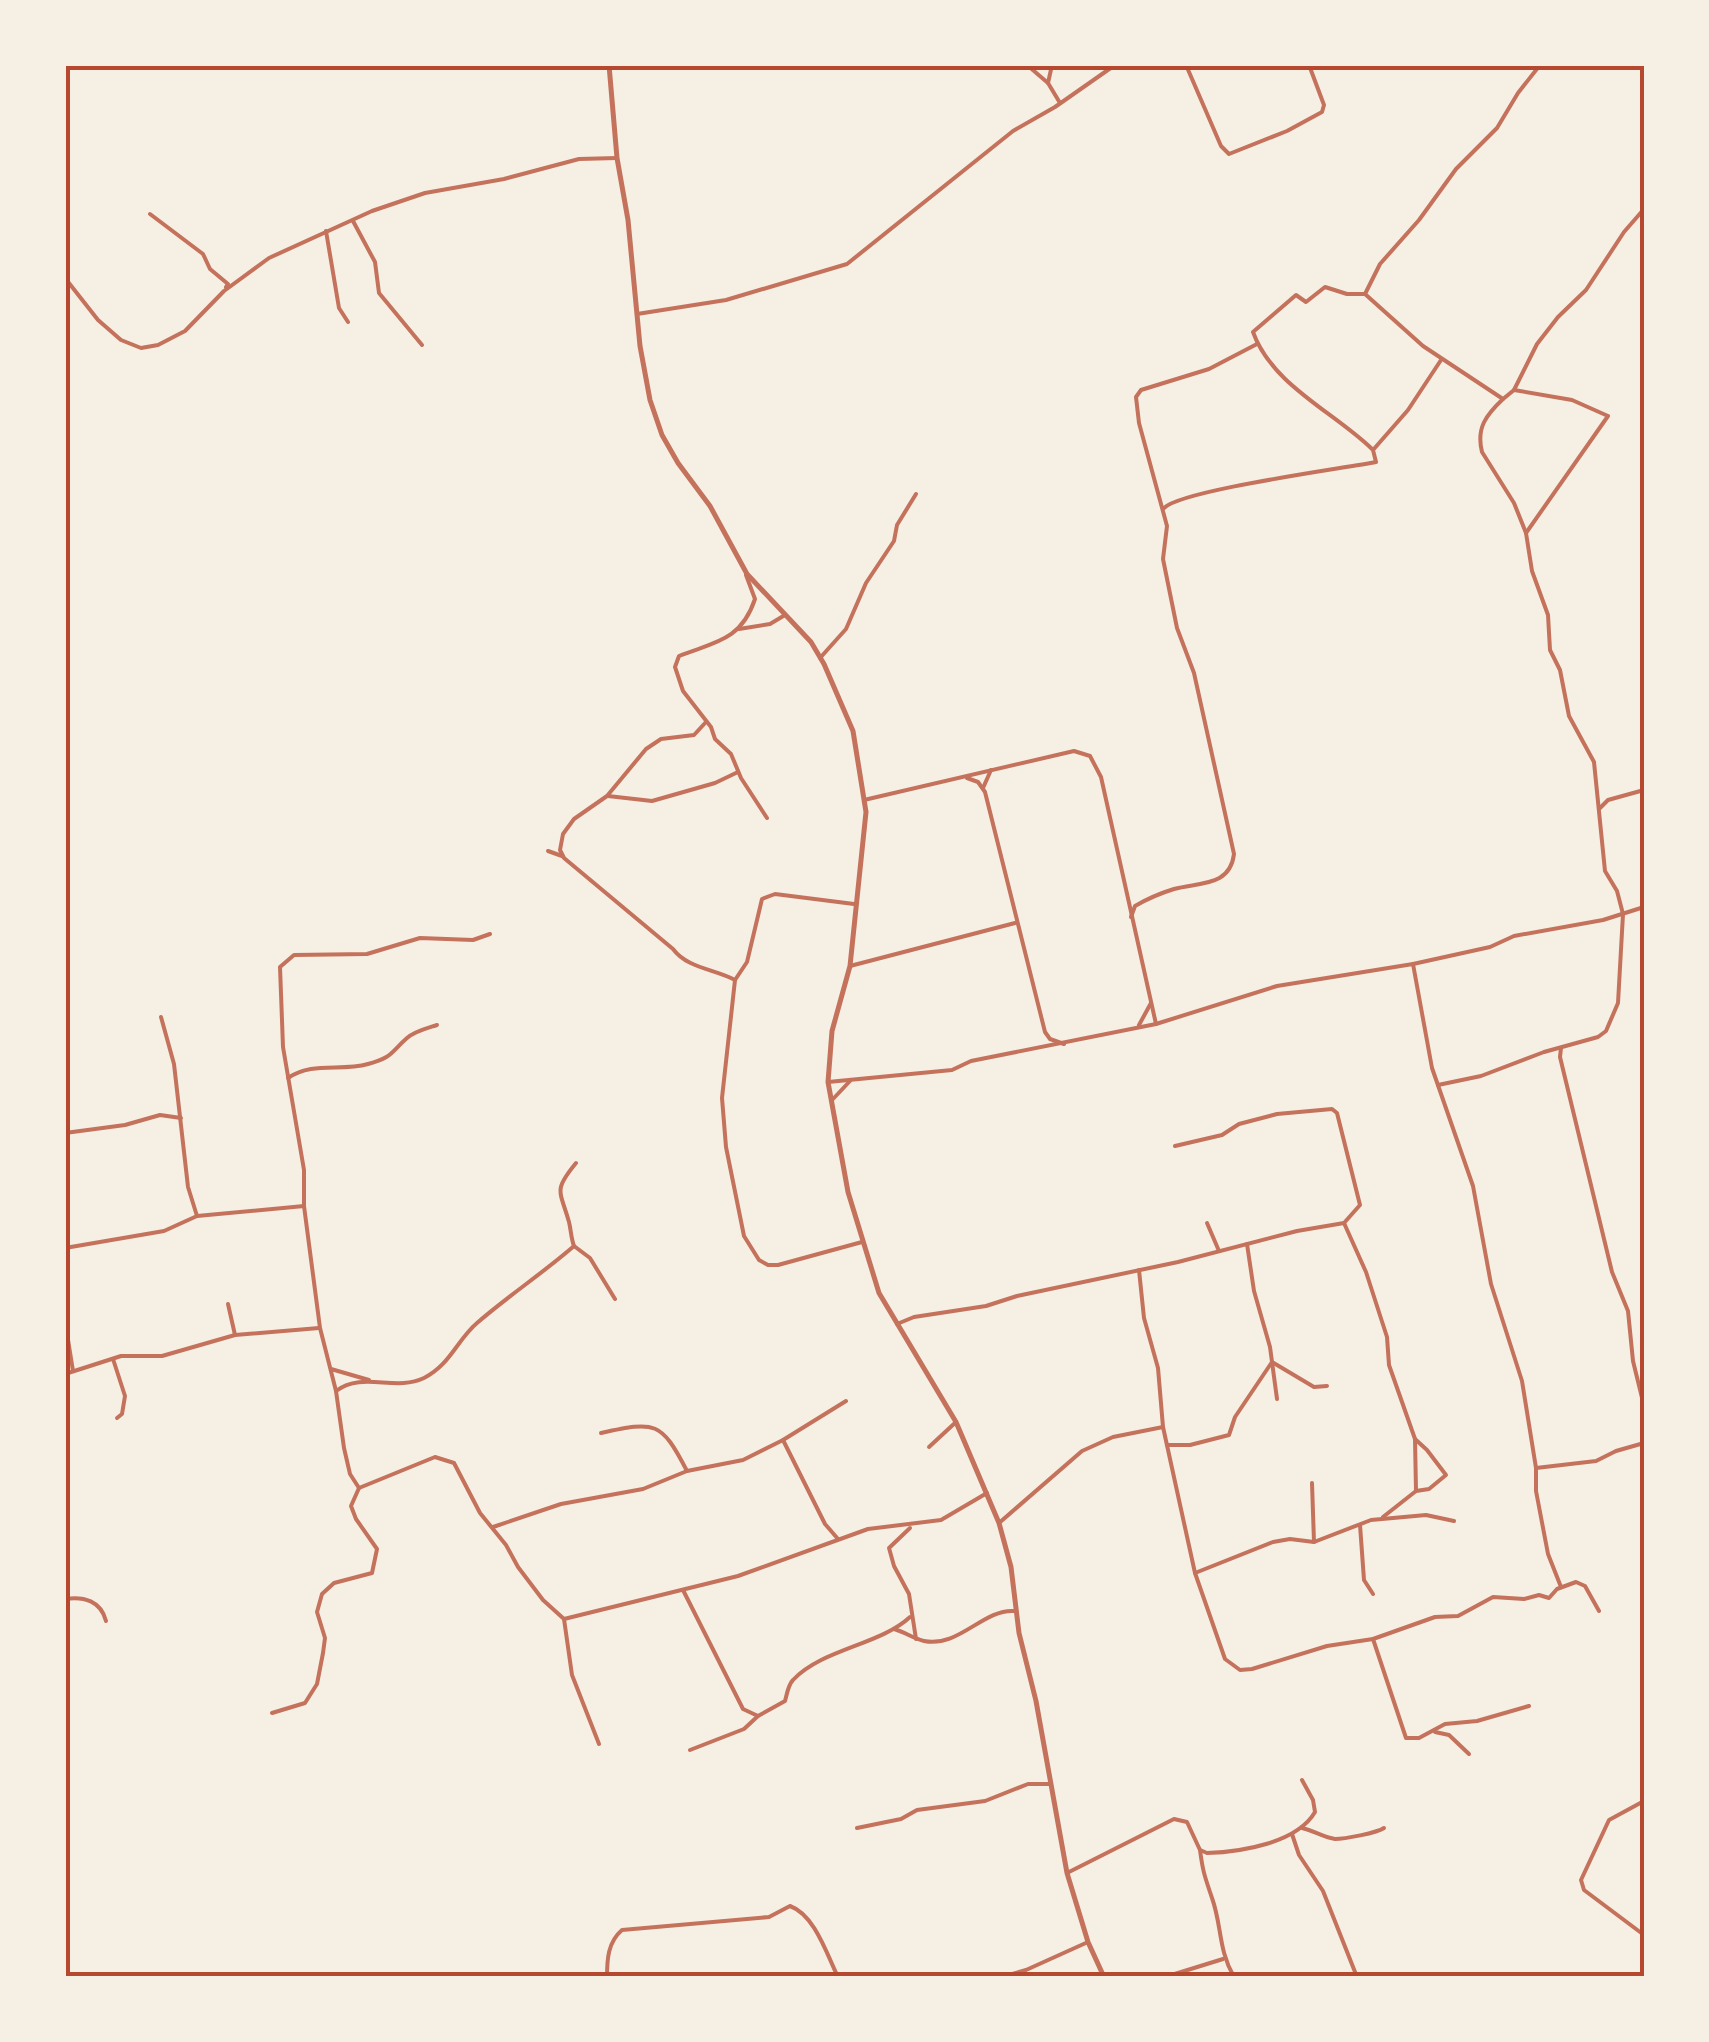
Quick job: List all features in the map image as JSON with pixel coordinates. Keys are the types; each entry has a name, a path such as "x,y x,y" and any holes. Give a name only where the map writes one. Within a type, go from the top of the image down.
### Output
{"street":[{"path":"610,65 617,158 628,220 644,374 662,435 710,506 755,594 750,614 739,628 708,648 683,653 676,661 676,675 715,739 731,754 767,818"},
{"path":"1027,65 1048,84 1060,104"},
{"path":"1048,84 1052,65"},
{"path":"637,314 726,300 847,264 1012,131 1060,104 1115,65"},
{"path":"1186,65 1228,154 1319,116 1324,105 1309,65"},
{"path":"1365,294 1380,264 1456,169 1497,128 1540,65"},
{"path":"65,278 98,320 121,340 141,348 158,345 185,331 224,291 269,258 326,231 425,192 578,159 617,158"},
{"path":"1438,1085 1481,1076 1598,1037 1614,1017 1618,1003 1623,914 1605,871 1594,762 1569,716 1565,689 1550,650 1548,615 1532,571 1520,515 1482,452 1480,441 1485,419 1514,390 1537,344 1586,290 1644,208"},
{"path":"150,214 203,254 210,270 228,284 224,291"},
{"path":"354,221 375,262 379,293 422,344"},
{"path":"326,231 339,308 348,322"},
{"path":"1163,509 1175,500 1231,487 1376,462 1373,450 1292,384 1257,344 1253,332 1296,295 1306,302 1325,287 1347,294 1365,294 1441,360 1504,399"},
{"path":"1131,917 1135,906 1152,898 1219,880 1232,865 1234,854 1194,673 1178,628 1162,559 1167,526 1139,423 1137,394 1208,369 1257,344"},
{"path":"1373,450 1408,410 1441,360"},
{"path":"1514,390 1572,400 1608,416 1526,533"},
{"path":"820,658 846,629 866,583 894,541 897,524 916,494"},
{"path":"740,561 760,590 810,642 853,731 866,812 850,966 832,1032 828,1082 848,1192 879,1292 956,1422 999,1523 1012,1567 1067,1874 1088,1942 1104,1977"},
{"path":"739,628 770,624 785,615"},
{"path":"564,858 560,844 566,828 607,796 634,761 655,743 668,737 694,735 706,722"},
{"path":"863,801 1074,751 1090,756 1101,778 1156,1024"},
{"path":"991,770 984,788 1015,923 1030,966 1045,1032 1064,1045"},
{"path":"607,796 652,801 738,772"},
{"path":"962,778 975,780 984,788"},
{"path":"1600,808 1608,800 1644,790"},
{"path":"548,851 564,858 609,892 673,948 681,960 735,980"},
{"path":"858,904 768,895 759,909 747,962 735,980 723,1110 737,1206 751,1250 768,1264 778,1265 862,1242"},
{"path":"828,1082 952,1070 983,1059 1156,1024 1277,986 1414,964 1490,946 1514,936 1644,907"},
{"path":"850,966 1015,923"},
{"path":"358,1488 350,1474 332,1369 320,1328 304,1206 304,1170 288,1078 278,980 283,961 300,954 366,954 420,938 473,940 490,934"},
{"path":"1414,964 1432,1068 1473,1186 1491,1284 1522,1381 1536,1491 1548,1554 1560,1588"},
{"path":"1135,1028 1147,1016 1151,1004"},
{"path":"161,1017 171,1048 188,1188 197,1216"},
{"path":"288,1078 316,1066 350,1068 384,1059 398,1051 410,1035 438,1025"},
{"path":"1561,1048 1589,1183 1612,1272 1628,1311 1633,1362 1644,1406"},
{"path":"832,1100 850,1080"},
{"path":"897,1324 1344,1224 1356,1212 1360,1199 1338,1114 1332,1109 1277,1114 1239,1124 1222,1135 1175,1146"},
{"path":"65,1133 130,1124 160,1115 181,1118"},
{"path":"576,1162 558,1191 574,1246 590,1258 614,1299"},
{"path":"65,1248 164,1231 197,1216 304,1206"},
{"path":"1208,1222 1219,1251"},
{"path":"1344,1224 1366,1272 1387,1337 1388,1365 1415,1439 1416,1492"},
{"path":"1247,1244 1277,1399"},
{"path":"336,1390 346,1383 369,1380 395,1384 430,1375 476,1323 574,1246"},
{"path":"1139,1270 1144,1318 1158,1368 1163,1427 1196,1573 1225,1659 1240,1670 1327,1646 1373,1639 1435,1617 1458,1616 1493,1597 1549,1598 1575,1582 1582,1584 1599,1611"},
{"path":"228,1304 236,1335"},
{"path":"65,1321 74,1371"},
{"path":"65,1374 121,1356 162,1356 236,1335 320,1328"},
{"path":"113,1359 125,1396 122,1414 117,1418"},
{"path":"1272,1362 1314,1387 1326,1386"},
{"path":"1167,1445 1198,1443 1229,1434 1235,1416 1272,1362"},
{"path":"332,1369 369,1380"},
{"path":"492,1528 561,1504 643,1489 687,1472 743,1460 784,1440 846,1401"},
{"path":"930,1448 956,1422"},
{"path":"601,1433 630,1425 662,1430 687,1472"},
{"path":"999,1523 1082,1451 1113,1437 1163,1427"},
{"path":"1383,1518 1446,1475 1415,1439"},
{"path":"784,1440 825,1524 838,1539"},
{"path":"1536,1468 1596,1461 1644,1444"},
{"path":"272,1714 305,1703 318,1684 325,1638 318,1612 322,1594 334,1584 372,1573 377,1549 350,1506 358,1488 435,1458 448,1460 460,1472 480,1513 535,1592 564,1619 572,1676 599,1744"},
{"path":"1312,1483 1314,1542"},
{"path":"564,1619 756,1570 876,1527 941,1520 988,1492"},
{"path":"1196,1573 1273,1542 1314,1542 1383,1518 1426,1515 1454,1521"},
{"path":"1360,1525 1364,1580 1373,1594"},
{"path":"913,1526 889,1548 909,1594 916,1639"},
{"path":"684,1590 742,1709 758,1716"},
{"path":"65,1599 89,1600 103,1610 106,1621"},
{"path":"894,1629 932,1642 954,1638 1006,1610 1017,1611"},
{"path":"690,1750 740,1731 784,1701 790,1682 910,1617"},
{"path":"1373,1639 1406,1738 1419,1738 1445,1724 1477,1721 1529,1706"},
{"path":"1434,1732 1449,1735 1468,1754"},
{"path":"1200,1850 1218,1852 1292,1834 1302,1828 1312,1818 1315,1807 1302,1780"},
{"path":"857,1828 901,1820 917,1810 984,1801 1028,1784 1051,1784"},
{"path":"1644,1801 1609,1820 1581,1880 1584,1890 1644,1934"},
{"path":"1067,1874 1174,1818 1187,1822 1200,1850 1202,1876 1212,1899 1223,1959 1234,1977"},
{"path":"1302,1828 1336,1839 1346,1834 1373,1835 1384,1828"},
{"path":"1292,1834 1299,1855 1323,1891 1357,1977"},
{"path":"607,1977 612,1940 622,1930 769,1917 790,1906 802,1910 812,1924 838,1977"},
{"path":"1002,1977 1026,1974 1088,1942"},
{"path":"1164,1977 1223,1959"}]}
